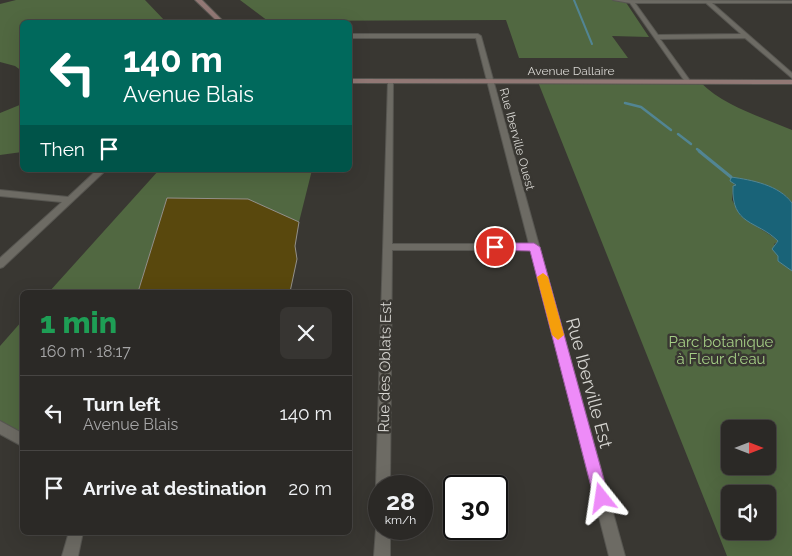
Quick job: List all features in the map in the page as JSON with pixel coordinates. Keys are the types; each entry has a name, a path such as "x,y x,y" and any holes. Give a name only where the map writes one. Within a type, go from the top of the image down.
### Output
{"street":[{"path":"198,0 219,20"},
{"path":"615,0 787,2 792,10"},
{"path":"630,1 688,82"},
{"path":"706,1 792,76"},
{"name":"Rue Iberville Ouest","path":"352,36 478,36 534,247"},
{"path":"656,37 746,36"},
{"name":"Avenue Dallaire","path":"352,81 792,82"},
{"name":"Rue des Oblats Est","path":"384,475 390,82"},
{"path":"0,264 100,172"},
{"path":"0,193 70,200"},
{"path":"387,247 534,247"},
{"name":"Rue Iberville Est","path":"534,247 617,556"},
{"path":"0,428 20,439"},
{"path":"70,556 75,535"},
{"path":"382,556 383,540"}],"green space":[{"path":"16,0 145,0 164,20 20,20 20,70 15,66 0,62 0,4"},
{"path":"240,0 615,0 625,1 649,37 612,36 628,58 519,58 506,20 267,20"},
{"name":"Parc botanique à Fleur d'eau","path":"538,82 700,82 720,98 792,130 792,203 775,189 739,178 733,183 736,186 733,188 732,200 741,216 779,241 774,244 792,271 792,556 727,556"},
{"path":"20,105 20,152 0,155 0,113"},
{"path":"157,172 312,172 299,222 167,198 139,290 51,290"},
{"path":"20,323 20,439 0,427 0,346"}],"water":[{"path":"731,177 765,184 780,192 792,203 792,271 778,261 778,256 772,249 778,241 770,234 747,221 736,209 733,199 733,186 736,185 730,181"}],"building":[{"path":"167,198 248,199 299,222 295,246 297,259 290,290 139,290"}],"waterway":[{"path":"574,0 592,44"},
{"path":"625,103 641,107 671,130"},
{"path":"678,134 691,144"},
{"path":"697,149 701,152"},
{"path":"699,151 731,177"}],"slow traffic":[{"path":"543,277 558,335"}],"route":[{"path":"495,247 534,247 602,498"}]}
